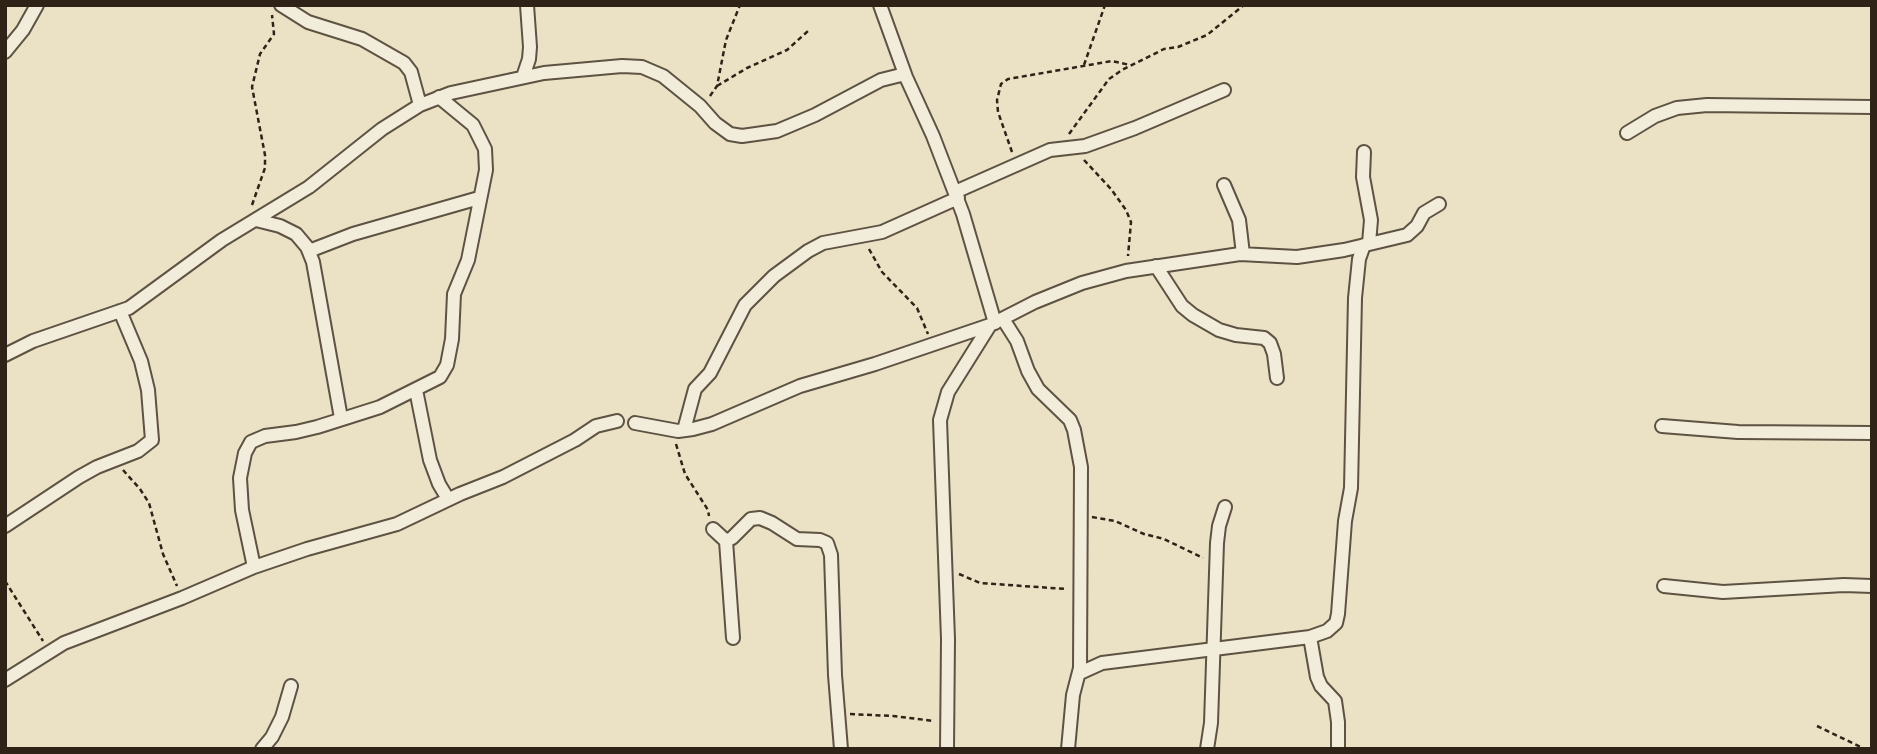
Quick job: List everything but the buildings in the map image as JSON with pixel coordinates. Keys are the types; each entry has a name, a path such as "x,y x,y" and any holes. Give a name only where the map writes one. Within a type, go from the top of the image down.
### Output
{"street":[{"path":"5,51 23,30 37,5"},
{"path":"281,5 308,22 362,39 404,63 411,72 420,106"},
{"path":"523,77 530,47 527,5"},
{"path":"880,5 905,74 956,195 996,322 1017,341 1038,389 1062,411 1074,430 1083,485 1080,673 1073,695 1068,749"},
{"path":"5,355 33,341 120,311 145,298 222,240 309,187 382,129 439,97 523,77 585,68 642,67 663,76 730,134 742,136 777,131 815,115 881,80 905,74"},
{"path":"678,430 695,389 710,373 745,305 774,276 808,251 834,239 882,232 1017,163 1050,150 1085,146 1224,90"},
{"path":"254,567 242,510 240,478 245,453 251,442 265,436 317,427 380,407 440,377 447,365 452,339 454,294 468,260 485,170 485,149 474,125 439,97"},
{"path":"1627,133 1655,116 1677,108 1707,105 1872,107"},
{"path":"1080,673 1102,663 1310,637 1327,631 1336,623 1345,521 1351,488 1356,275 1371,220 1363,177 1364,152"},
{"path":"1224,185 1240,220 1243,254"},
{"path":"309,251 353,234 480,198"},
{"path":"635,423 678,430 712,424 800,386 931,345 996,322 1060,291 1126,271 1243,254 1297,257 1366,244 1407,234 1417,226 1424,213 1439,204"},
{"path":"256,220 280,226 296,234 309,251 341,418"},
{"path":"1156,266 1182,306 1193,315 1219,330 1264,338 1270,343 1277,378"},
{"path":"5,526 79,477 149,444 153,434 148,390 141,361 120,311"},
{"path":"947,749 946,566 940,420 948,392 996,322"},
{"path":"416,390 430,460 448,499"},
{"path":"5,680 64,643 254,567 397,524 526,466 596,426 617,421"},
{"path":"1662,426 1738,432 1872,433"},
{"path":"1207,749 1211,723 1219,526 1225,507"},
{"path":"726,541 751,519 760,518 797,539 827,543 831,555 835,675 841,749"},
{"path":"713,529 726,541 733,638"},
{"path":"1664,586 1723,592 1844,585 1872,586"},
{"path":"1310,637 1317,677 1321,686 1335,701 1338,749"},
{"path":"262,749 272,737 282,717 291,686"}],"path":[{"path":"716,86 726,40 740,5"},
{"path":"1083,66 1105,5"},
{"path":"1126,271 1132,234 1131,222 1111,189 1067,148 1074,124 1109,79 1130,65 1164,49 1178,47 1207,35 1244,5"},
{"path":"251,208 265,169 265,155 252,87 260,54 274,34 272,6"},
{"path":"700,107 716,86 787,50 808,31"},
{"path":"1017,163 998,112 997,100 1001,84 1008,79 1112,61 1130,65"},
{"path":"865,236 870,252 882,272 918,307 931,345"},
{"path":"678,430 684,474 708,510 709,525 713,529"},
{"path":"113,461 140,489 149,503 163,554 182,598"},
{"path":"1082,516 1115,521 1180,546 1217,566"},
{"path":"946,566 980,583 1080,589"},
{"path":"5,581 49,652"},
{"path":"839,714 893,716 947,723"},
{"path":"1816,726 1865,749"}]}
